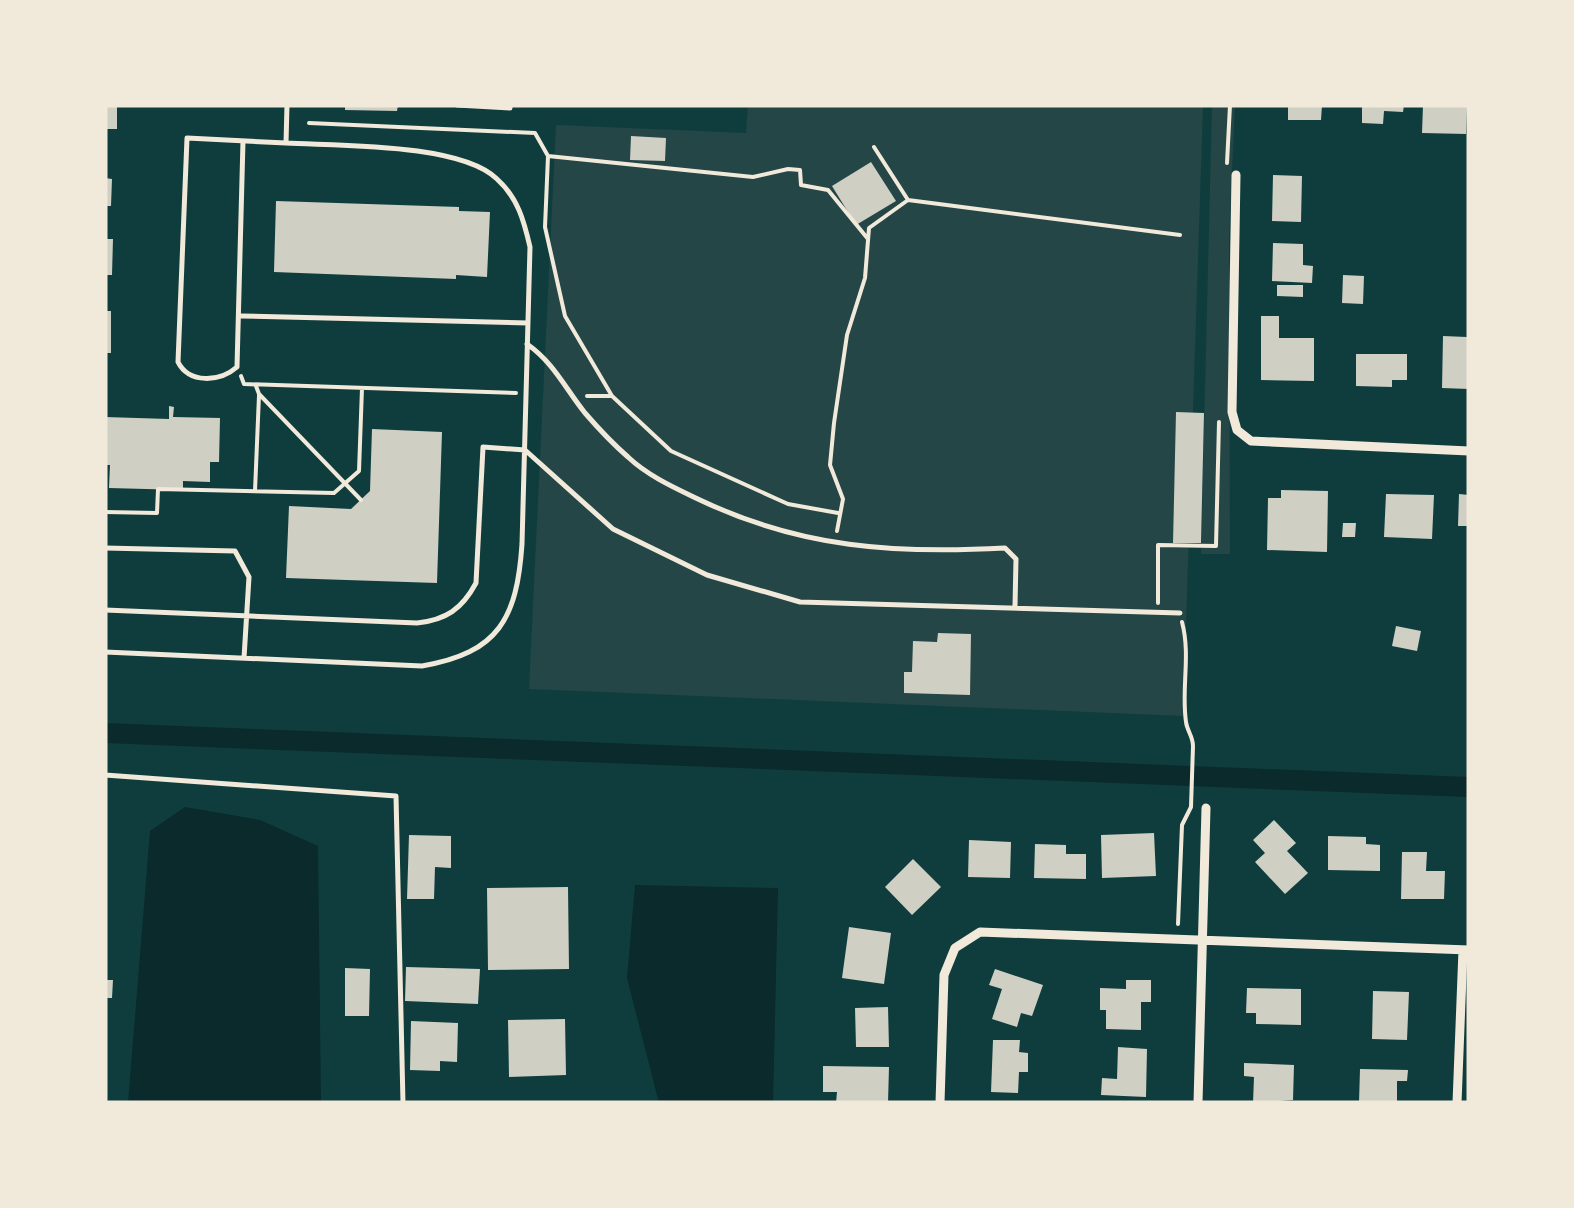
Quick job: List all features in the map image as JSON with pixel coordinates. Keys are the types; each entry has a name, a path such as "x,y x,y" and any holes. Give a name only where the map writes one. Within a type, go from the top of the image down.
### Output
{"street":[{"path":"1231,172 1232,412 1237,430 1251,442 1469,450"},
{"path":"1198,1103 1206,808"},
{"path":"940,1103 944,976 955,948 980,932 1466,950 1457,1103"}],"lane":[{"path":"286,143 287,105"},
{"path":"457,105 510,105"},
{"path":"105,652 422,666 456,660 484,644 508,618 519,582 530,247 522,210 496,176 457,158 417,151 286,143 186,138 178,362 183,372 194,378 228,376 237,367 244,141"},
{"path":"240,316 528,323"},
{"path":"527,344 549,359 586,414 630,460 669,485 785,533 835,544 889,551 1006,548 1016,559 1015,606"},
{"path":"105,610 436,621 467,600 476,583 483,447 525,450 613,529 706,574 800,602 1180,614"},
{"path":"105,548 235,551 249,577 244,658"},
{"path":"105,775 396,796 403,1103"}],"path":[{"path":"1230,105 1231,172"},
{"path":"308,123 535,133 548,156 545,228 565,316 612,396 671,451 788,504 840,514"},
{"path":"874,146 908,200"},
{"path":"548,156 753,177 788,168 800,170 800,185 828,190 868,240"},
{"path":"835,544 843,499 830,465 834,423 848,336 866,278 869,228 908,200 1180,235"},
{"path":"237,367 244,384 526,394"},
{"path":"254,490 259,394 256,384"},
{"path":"105,512 158,514 158,489 334,494 359,470 362,388"},
{"path":"259,394 360,500"},
{"path":"574,396 612,396"},
{"path":"1158,612 1158,545 1216,546 1220,414"},
{"path":"1178,938 1182,826 1191,807 1193,746 1186,725 1188,646 1180,614"}],"shaded area":[{"path":"748,105 1203,105 1183,716 529,689 556,125 746,133"},
{"path":"1212,105 1235,105 1229,238 1230,554 1201,554"},
{"path":"185,807 260,820 318,846 321,1103 128,1103 150,831"},
{"path":"635,885 778,888 773,1103 659,1103 627,978"}],"building":[{"path":"105,105 117,105 117,129 105,129"},
{"path":"345,105 398,105 397,111 345,110"},
{"path":"1288,105 1322,105 1321,120 1288,120"},
{"path":"1362,105 1404,105 1403,112 1384,111 1383,124 1362,123"},
{"path":"1423,105 1467,105 1466,134 1422,133"},
{"path":"631,136 666,138 665,161 630,160"},
{"path":"871,162 896,201 856,225 832,186"},
{"path":"1273,175 1302,176 1301,222 1272,221"},
{"path":"105,178 112,179 111,206 105,206"},
{"path":"276,201 459,207 459,211 490,212 487,277 274,272"},
{"path":"105,239 113,239 112,275 105,275"},
{"path":"1273,243 1303,244 1303,265 1313,266 1312,283 1272,281"},
{"path":"1343,275 1364,276 1363,304 1342,303"},
{"path":"1277,285 1303,285 1303,297 1277,296"},
{"path":"105,311 111,311 111,353 105,353"},
{"path":"1261,316 1279,316 1279,338 1314,338 1314,381 1261,380"},
{"path":"1443,336 1467,337 1469,389 1442,388"},
{"path":"1356,354 1407,354 1407,380 1392,380 1392,387 1356,386"},
{"path":"169,406 174,407 173,417 220,418 219,462 210,462 210,482 183,481 183,490 109,488 105,417 169,419"},
{"path":"1176,412 1204,413 1201,543 1173,543"},
{"path":"372,429 442,432 437,583 286,578 289,506 351,509 370,491"},
{"path":"1281,490 1328,491 1327,552 1267,550 1268,498 1281,498"},
{"path":"1386,494 1434,495 1432,539 1384,537"},
{"path":"1459,494 1469,495 1469,526 1458,526"},
{"path":"1343,523 1356,523 1355,537 1342,537"},
{"path":"1396,626 1421,631 1417,651 1392,646"},
{"path":"938,633 971,634 970,695 904,693 904,672 912,672 913,641 937,642"},
{"path":"1274,820 1296,843 1287,851 1308,873 1285,894 1255,862 1265,853 1253,840"},
{"path":"1154,833 1156,876 1102,878 1101,835"},
{"path":"409,835 451,836 451,868 435,867 434,899 407,899"},
{"path":"1328,836 1366,837 1366,844 1380,845 1380,871 1328,870"},
{"path":"969,840 1011,842 1010,878 968,877"},
{"path":"1035,844 1066,845 1066,854 1086,854 1086,879 1034,878"},
{"path":"1402,852 1427,852 1426,871 1445,871 1444,899 1401,899"},
{"path":"913,859 941,887 912,915 885,887"},
{"path":"568,887 569,969 488,970 487,888"},
{"path":"849,927 891,933 884,984 842,978"},
{"path":"406,967 480,969 478,1004 405,1001"},
{"path":"345,968 370,969 369,1016 345,1016"},
{"path":"995,969 1043,985 1032,1016 1021,1013 1017,1027 992,1019 1002,989 989,985"},
{"path":"105,980 113,980 112,998 105,998"},
{"path":"1126,980 1151,980 1151,1002 1141,1002 1141,1030 1106,1029 1106,1010 1100,1010 1100,988 1126,989"},
{"path":"1247,988 1301,989 1301,1025 1256,1024 1256,1013 1246,1013"},
{"path":"1373,991 1409,992 1407,1040 1372,1039"},
{"path":"888,1007 889,1047 856,1047 855,1008"},
{"path":"565,1019 566,1075 509,1077 508,1020"},
{"path":"411,1021 458,1023 457,1062 440,1061 440,1071 410,1070"},
{"path":"993,1040 1020,1040 1019,1052 1028,1053 1028,1072 1019,1072 1018,1093 991,1092"},
{"path":"1118,1047 1147,1049 1146,1097 1101,1095 1102,1078 1117,1079"},
{"path":"1244,1063 1294,1065 1293,1100 1253,1103 1254,1077 1244,1076"},
{"path":"823,1066 889,1067 888,1103 836,1103 837,1092 823,1092"},
{"path":"1360,1069 1408,1070 1407,1081 1397,1081 1397,1103 1359,1103"}],"waterway":[{"path":"105,733 1469,787"}]}
